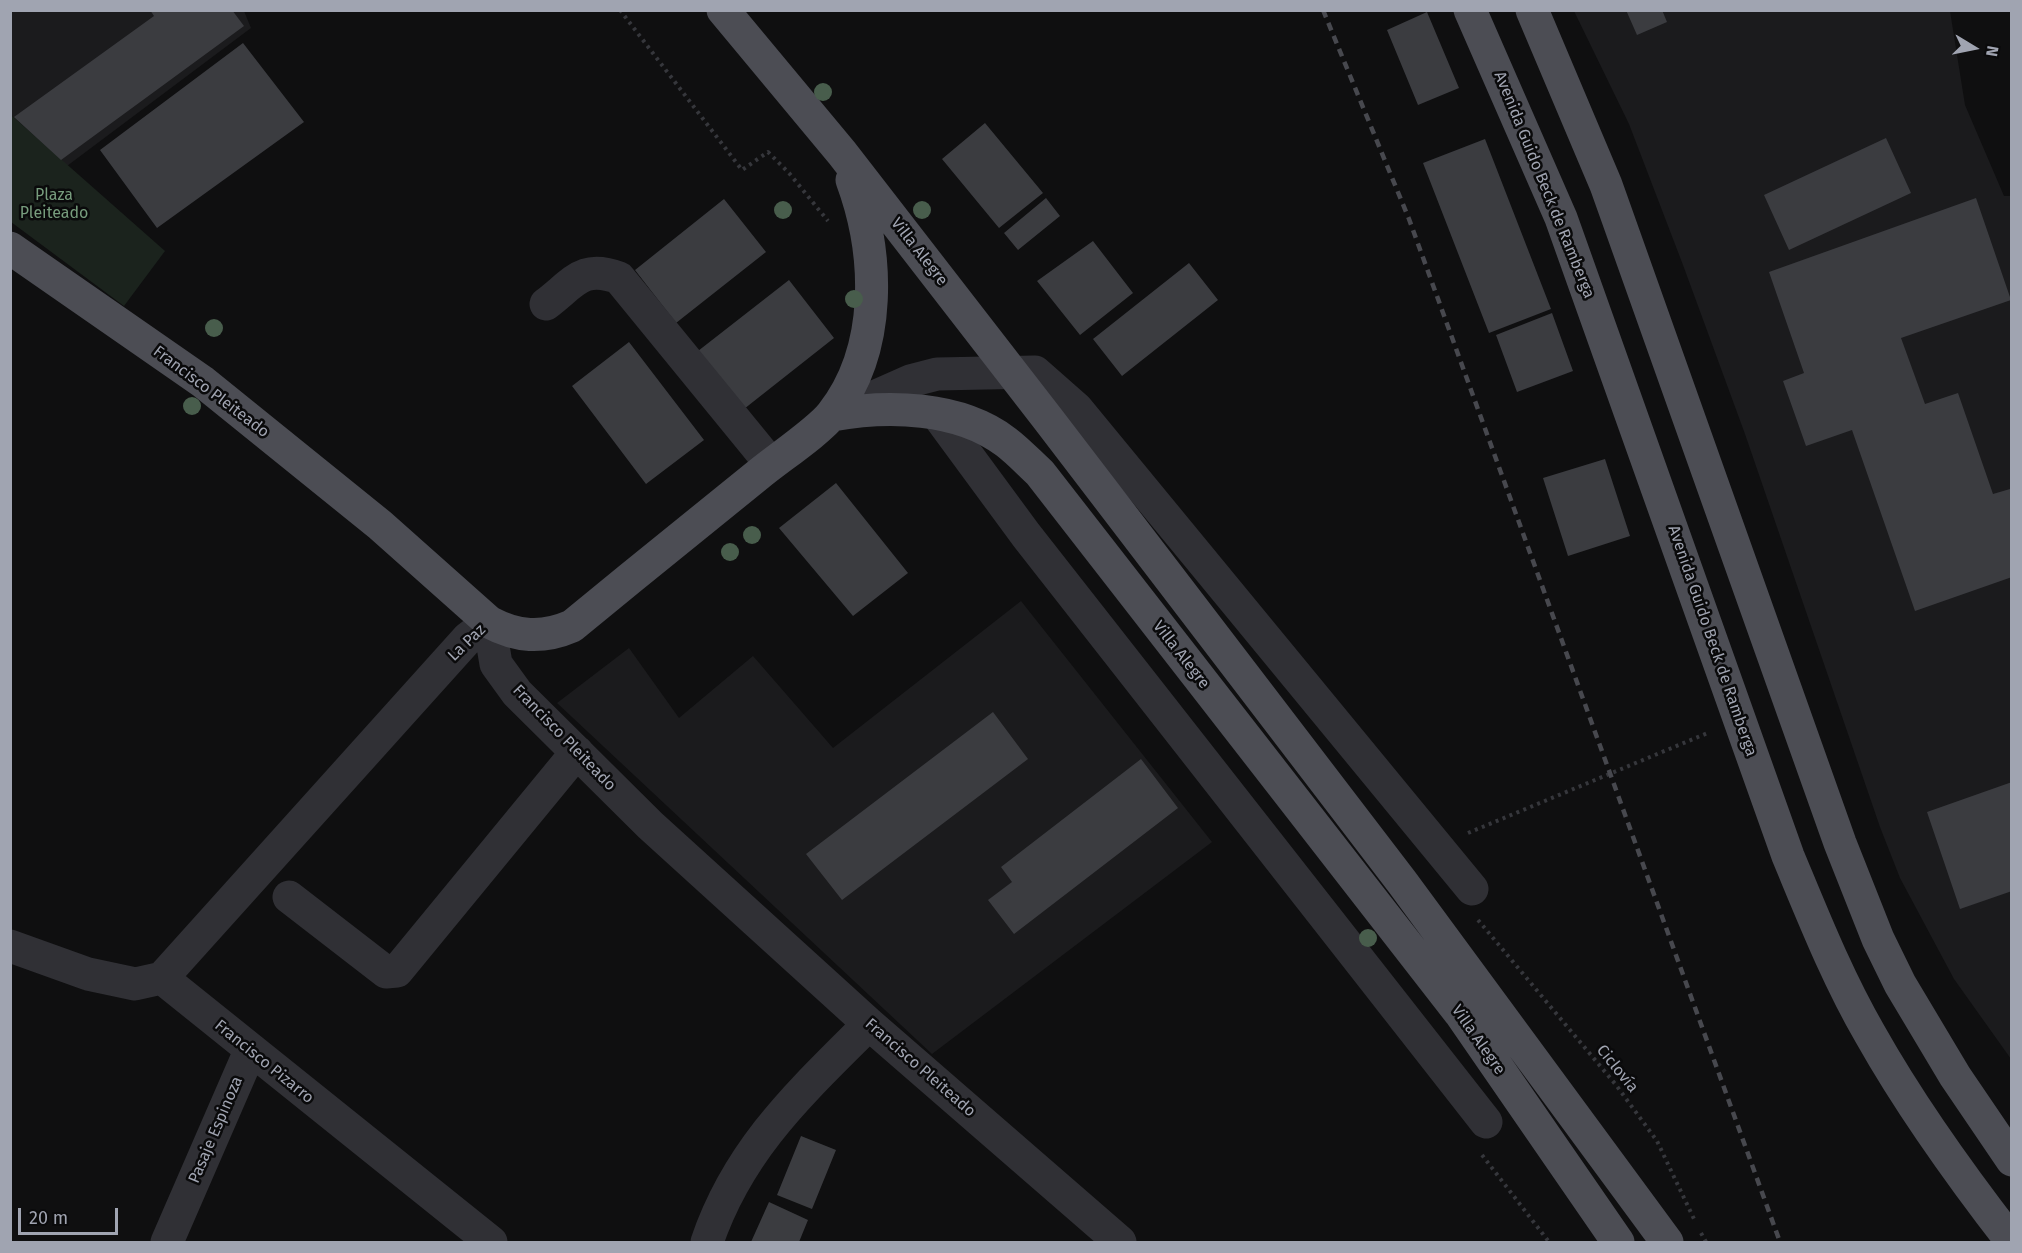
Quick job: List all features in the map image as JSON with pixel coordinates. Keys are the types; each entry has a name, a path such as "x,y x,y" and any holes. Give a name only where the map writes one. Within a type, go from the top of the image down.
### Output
{"main road":[{"name":"Villa Alegre","path":"723,10 842,153 1011,371 1402,882 1667,1242"},
{"name":"Avenida Guido Beck de Ramberga","path":"1470,10 1565,229 1781,836 1828,952 1869,1033 1902,1089 2012,1242"},
{"path":"1532,10 1606,185 1840,843 1878,939 1926,1031 2012,1160"},
{"name":"Villa Alegre","path":"832,415 846,390 863,346 871,309 873,277 865,215 842,153"},
{"name":"Francisco Pleiteado","path":"10,248 203,382 380,525 489,622"},
{"name":"Villa Alegre","path":"832,415 860,410 895,409 938,414 980,427 1005,441 1040,473 1460,1013 1618,1242"},
{"name":"La Paz","path":"489,622 506,631 525,636 557,632 572,626 832,415"}],"street":[{"path":"546,304 585,273 601,271 619,278 771,464"},
{"path":"832,415 910,381 937,374 1035,372 1077,409 1472,889"},
{"path":"938,414 1026,535 1486,1122"},
{"name":"Francisco Pleiteado","path":"489,622 496,664 517,693 650,825 869,1024 1120,1242"},
{"name":"La Paz","path":"162,978 468,638 489,622"},
{"path":"290,897 386,972 397,971 577,752"},
{"path":"10,946 87,974 135,984 162,978"},
{"name":"Francisco Pizarro","path":"162,978 250,1051 491,1242"},
{"path":"707,1242 734,1182 759,1141 785,1108 869,1024"},
{"name":"Pasaje Espinoza","path":"167,1242 250,1051"}],"path":[{"path":"620,10 742,170 768,152 789,173 831,225"},
{"path":"1443,853 1470,832 1716,729"},
{"name":"Ciclovía","path":"1484,928 1616,1085 1657,1141 1695,1220"},
{"path":"1700,1230 1706,1242"}],"shaded area":[{"path":"10,11 244,11 251,28 67,166 11,115"},
{"path":"1574,11 1950,11 1965,105 2004,196 2011,196 2011,1059 1954,979 1900,878 1880,827 1745,434 1683,265 1629,124"},
{"path":"1021,601 1212,842 932,1054 557,703 629,648 679,718 753,656 833,748"}],"green space":[{"name":"Plaza Pleiteado","path":"11,115 165,251 124,306 11,222"}],"building":[{"path":"150,10 232,10 244,26 61,160 14,117 154,16"},
{"path":"1626,10 1662,10 1667,22 1637,35"},
{"path":"1427,12 1459,88 1418,105 1387,30"},
{"path":"243,43 304,122 157,228 100,150"},
{"path":"985,123 1043,193 999,228 942,159"},
{"path":"1886,138 1911,193 1789,250 1764,195"},
{"path":"1485,139 1551,309 1489,333 1423,163"},
{"path":"1046,198 1060,216 1018,250 1004,233"},
{"path":"1976,198 2011,300 1901,338 1925,404 1958,393 1993,494 2010,489 2012,577 1915,611 1852,430 1806,446 1783,381 1804,373 1769,272"},
{"path":"724,199 766,252 676,323 635,270"},
{"path":"1093,241 1133,293 1080,335 1037,281"},
{"path":"1189,263 1218,300 1122,376 1093,339"},
{"path":"789,280 834,338 744,409 698,351"},
{"path":"1552,313 1573,371 1517,392 1496,335"},
{"path":"629,342 704,440 646,484 572,386"},
{"path":"1605,459 1630,536 1568,556 1543,478"},
{"path":"836,483 908,573 853,616 779,528"},
{"path":"993,712 1028,759 842,900 806,854"},
{"path":"1141,759 1178,808 1014,934 988,900 1012,882 1001,867"},
{"path":"2012,782 2012,891 1960,909 1927,812"},
{"path":"801,1136 836,1150 812,1209 777,1195"},
{"path":"769,1202 808,1220 799,1242 751,1242"}],"railway":[{"path":"1323,10 1409,219 1780,1242"}]}
